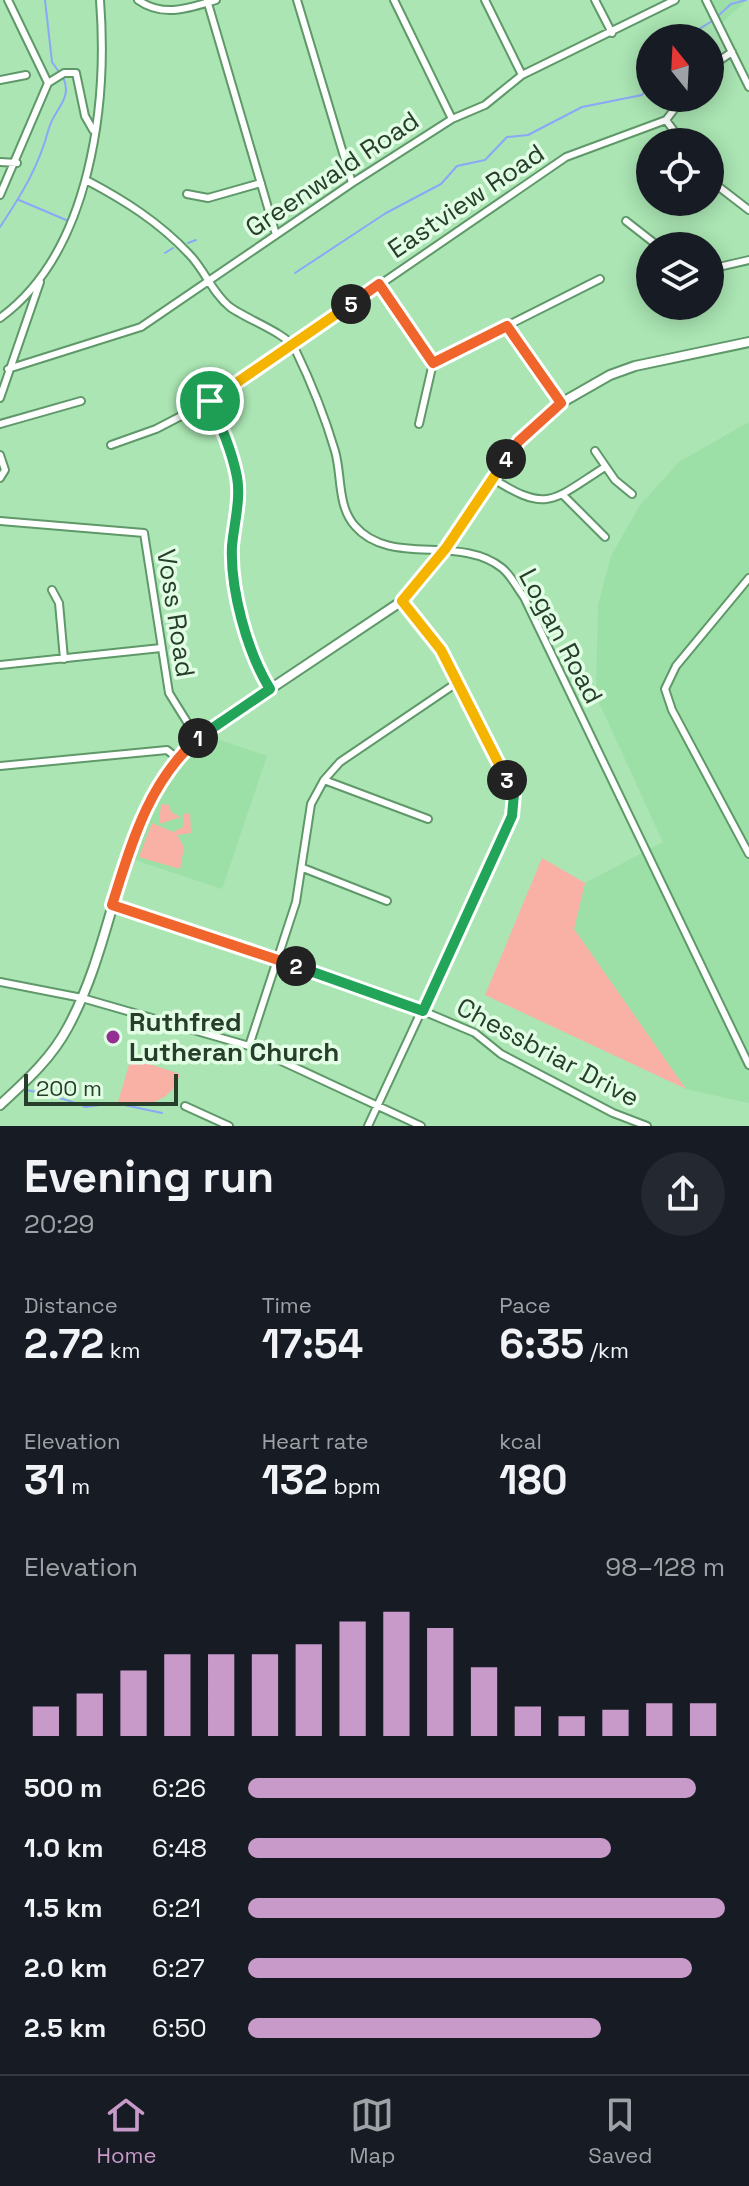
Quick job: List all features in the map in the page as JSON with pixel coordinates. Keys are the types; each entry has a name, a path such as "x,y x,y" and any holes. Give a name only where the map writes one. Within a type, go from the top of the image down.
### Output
{"main road":[{"path":"0,1105 52,1052 82,998 151,796 177,758 197,738 402,601 446,548 519,441 561,403 610,375 635,366 749,342"}],"street":[{"path":"8,0 48,83"},
{"path":"0,398 41,279 66,233 86,180 102,56 100,0"},
{"path":"138,0 161,11 177,11 216,0"},
{"path":"297,0 352,183"},
{"path":"394,0 452,119"},
{"path":"485,0 522,75"},
{"path":"595,0 612,33"},
{"name":"Greenwald Road","path":"8,369 141,327 352,183 452,119 485,105 522,75 675,0"},
{"path":"706,0 749,87"},
{"path":"207,1 276,235"},
{"path":"724,57 732,52"},
{"path":"0,195 17,163 48,83 62,75 76,73 82,102 93,130"},
{"path":"0,80 26,75"},
{"path":"672,112 666,120 672,128"},
{"name":"Eastview Road","path":"111,445 156,429 210,401 566,157 666,120"},
{"path":"0,162 17,163"},
{"path":"86,180 125,200 153,221 190,254 231,308 293,344"},
{"path":"187,194 208,198 261,183"},
{"path":"724,191 749,210"},
{"path":"626,221 640,232"},
{"path":"724,266 749,260"},
{"path":"0,318 41,279"},
{"path":"433,363 600,279"},
{"path":"379,284 433,363 419,424"},
{"path":"507,326 561,403"},
{"name":"Logan Road","path":"293,344 335,452 342,499 352,524 369,540 391,546 446,548 479,555 503,569 524,597 749,1065"},
{"path":"0,424 81,401"},
{"path":"210,401 226,437 237,481 232,550 243,626 252,661 270,689"},
{"path":"595,451 605,467 632,494"},
{"path":"0,455 1,477"},
{"path":"492,478 523,498 542,501 563,495 605,467"},
{"path":"563,495 605,537"},
{"path":"0,521 144,533 149,523"},
{"name":"Voss Road","path":"144,533 169,693 197,738"},
{"path":"749,578 676,666 665,689 672,710 749,854"},
{"path":"52,590 59,603 64,659"},
{"path":"368,1126 512,816 514,794 441,650 402,601"},
{"path":"0,665 161,648"},
{"path":"249,1046 303,868 311,804 324,780 340,762 458,682"},
{"path":"0,766 167,750 177,758"},
{"path":"324,780 428,819"},
{"path":"303,868 387,901"},
{"name":"Chessbriar Drive","path":"112,905 423,1011 475,1033 501,1054 613,1113 647,1126"},
{"path":"0,982 82,998 249,1046 421,1126"},
{"path":"0,1093 12,1094"},
{"path":"185,1106 229,1126"}],"shaded area":[{"path":"711,0 747,0 722,23"},
{"path":"749,422 749,1103 686,1089 574,929 585,883 663,842 596,696 598,605 611,556 640,505 679,462"},
{"path":"211,737 267,756 222,889 132,859 157,795 192,753"},
{"path":"161,804 169,805 171,812 181,817 159,824"},
{"path":"190,813 191,833 177,835 184,847 180,869 139,857 152,823 173,832 183,827 183,814"},
{"path":"542,858 585,883 574,929 686,1089 485,995"},
{"path":"131,1058 180,1074 176,1084 156,1101 138,1104 118,1102"}],"waterway":[{"path":"45,0 52,62 59,72"},
{"path":"718,16 731,4 746,0"},
{"path":"707,24 712,21"},
{"path":"0,227 29,179 52,121 65,98 63,77"},
{"path":"295,273 386,213 441,184 457,166 485,160 507,137 528,135 582,107 636,96"},
{"path":"19,200 66,220"},
{"path":"188,243 196,240"},
{"path":"165,253 173,248"},
{"path":"27,1090 85,1107 115,1103 162,1113"}],"place":[{"name":"Ruthfred Lutheran Church","path":"113,1037"}],"route":[{"path":"379,284 433,363 507,326 561,403 519,441 446,548 402,601 441,650 514,794 512,816 423,1011 112,905 134,836 162,777 197,738 270,689 252,661 243,626 232,550 237,481 226,437 210,401 379,284"}]}
